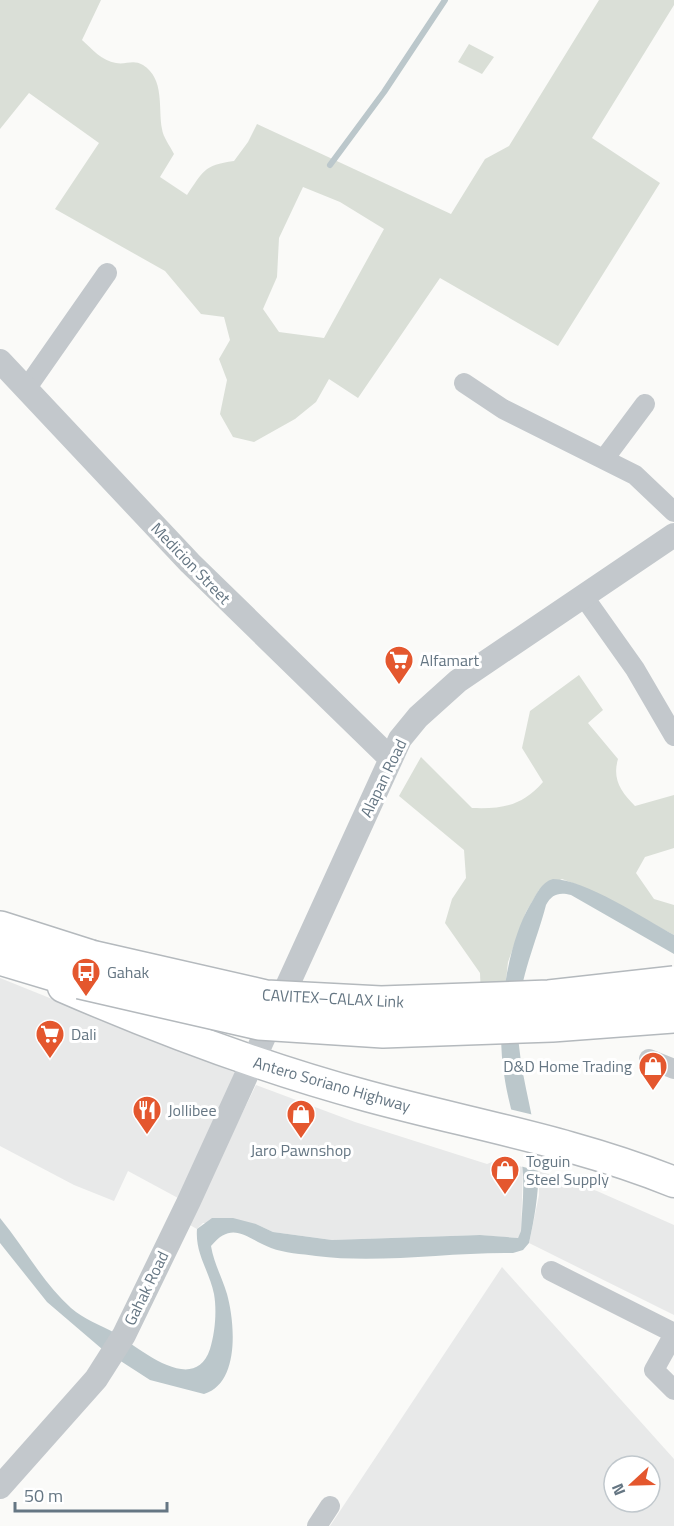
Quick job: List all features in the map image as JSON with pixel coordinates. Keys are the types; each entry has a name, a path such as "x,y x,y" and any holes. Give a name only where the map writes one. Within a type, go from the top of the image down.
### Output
{"highway":[{"name":"CAVITEX–CALAX Link","path":"0,928 102,960 266,997 381,1003 441,1001 549,997 674,983"},
{"name":"CAVITEX–CALAX Link","path":"0,959 80,982 259,1023 383,1030 552,1025 674,1016"}],"main road":[{"name":"Antero Soriano Highway","path":"0,959 135,1019 252,1062 368,1097 500,1127 602,1156 674,1182"}],"street":[{"path":"26,389 107,273"},
{"name":"Medicion Street","path":"0,361 190,563 390,758"},
{"path":"464,383 502,409 635,475 674,512"},
{"path":"604,459 645,404"},
{"name":"Alapan Road","path":"252,1062 400,739 438,698 485,662 674,535"},
{"path":"584,597 635,669 674,736"},
{"path":"674,1057 649,1059 674,1069"},
{"name":"Gahak Road","path":"0,1487 96,1378 124,1335 189,1201 252,1062"},
{"path":"551,1271 674,1333 654,1370 674,1390"},
{"path":"317,1526 330,1506"}],"shaded area":[{"path":"0,0 101,0 82,40 106,60 139,63 155,78 163,132 174,154 160,177 187,195 210,167 234,161 248,142 257,124 451,214 485,159 509,146 599,0 674,0 674,5 592,138 660,183 558,346 440,278 358,398 329,379 316,402 295,419 254,442 233,437 220,414 227,380 219,359 230,340 224,317 201,314 165,271 55,209 99,143 29,93 0,129","holes":["303,187 340,202 384,229 324,338 279,332 263,309 277,277 279,238"]},
{"path":"469,44 494,57 482,74 458,62"},
{"path":"579,675 603,710 588,723 618,759 617,779 626,796 635,806 674,795 674,848 645,857 636,873 654,899 674,905 674,935 583,887 562,879 539,890 526,912 508,962 503,1007 481,998 480,973 445,923 452,899 466,878 464,850 399,796 421,757 472,808 503,807 527,796 543,782 522,748 530,711"},
{"path":"553,879 597,892 674,935 674,954 571,895 556,895 546,905 527,966 518,1013 519,1045 535,1132 538,1172 532,1231 529,1243 523,1250 513,1253 340,1258 282,1251 247,1236 233,1232 226,1234 211,1246 230,1306 232,1351 224,1378 216,1388 204,1394 150,1380 102,1349 47,1302 0,1243 0,1218 43,1276 71,1308 151,1357 179,1369 192,1369 202,1363 210,1349 214,1329 214,1294 197,1238 197,1229 212,1218 233,1218 256,1224 273,1232 332,1240 480,1235 518,1238 521,1231 523,1172 521,1152 504,1074 502,1011 509,965 521,923 539,889"},
{"path":"0,978 236,1073 178,1198 128,1171 114,1201 74,1185 0,1146"},
{"path":"256,1085 355,1122 487,1164 497,1160 523,1167 521,1232 518,1238 479,1235 332,1240 273,1232 256,1224 203,1223 197,1229 188,1224"},
{"path":"539,1171 597,1191 674,1225 674,1315 529,1243 539,1195"},
{"path":"502,1267 674,1459 674,1526 330,1526"}],"pier":[{"path":"509,1109 534,1115 542,1172 520,1166"}],"waterway":[{"path":"330,165 384,92 445,0"}],"place":[{"name":"Alfamart","path":"399,686"},
{"name":"Gahak","path":"86,998"},
{"name":"Dali","path":"50,1060"},
{"name":"D&D Home Trading","path":"653,1092"},
{"name":"Jollibee","path":"147,1136"},
{"name":"Jaro Pawnshop","path":"301,1140"},
{"name":"Toguin Steel Supply","path":"505,1196"}]}
